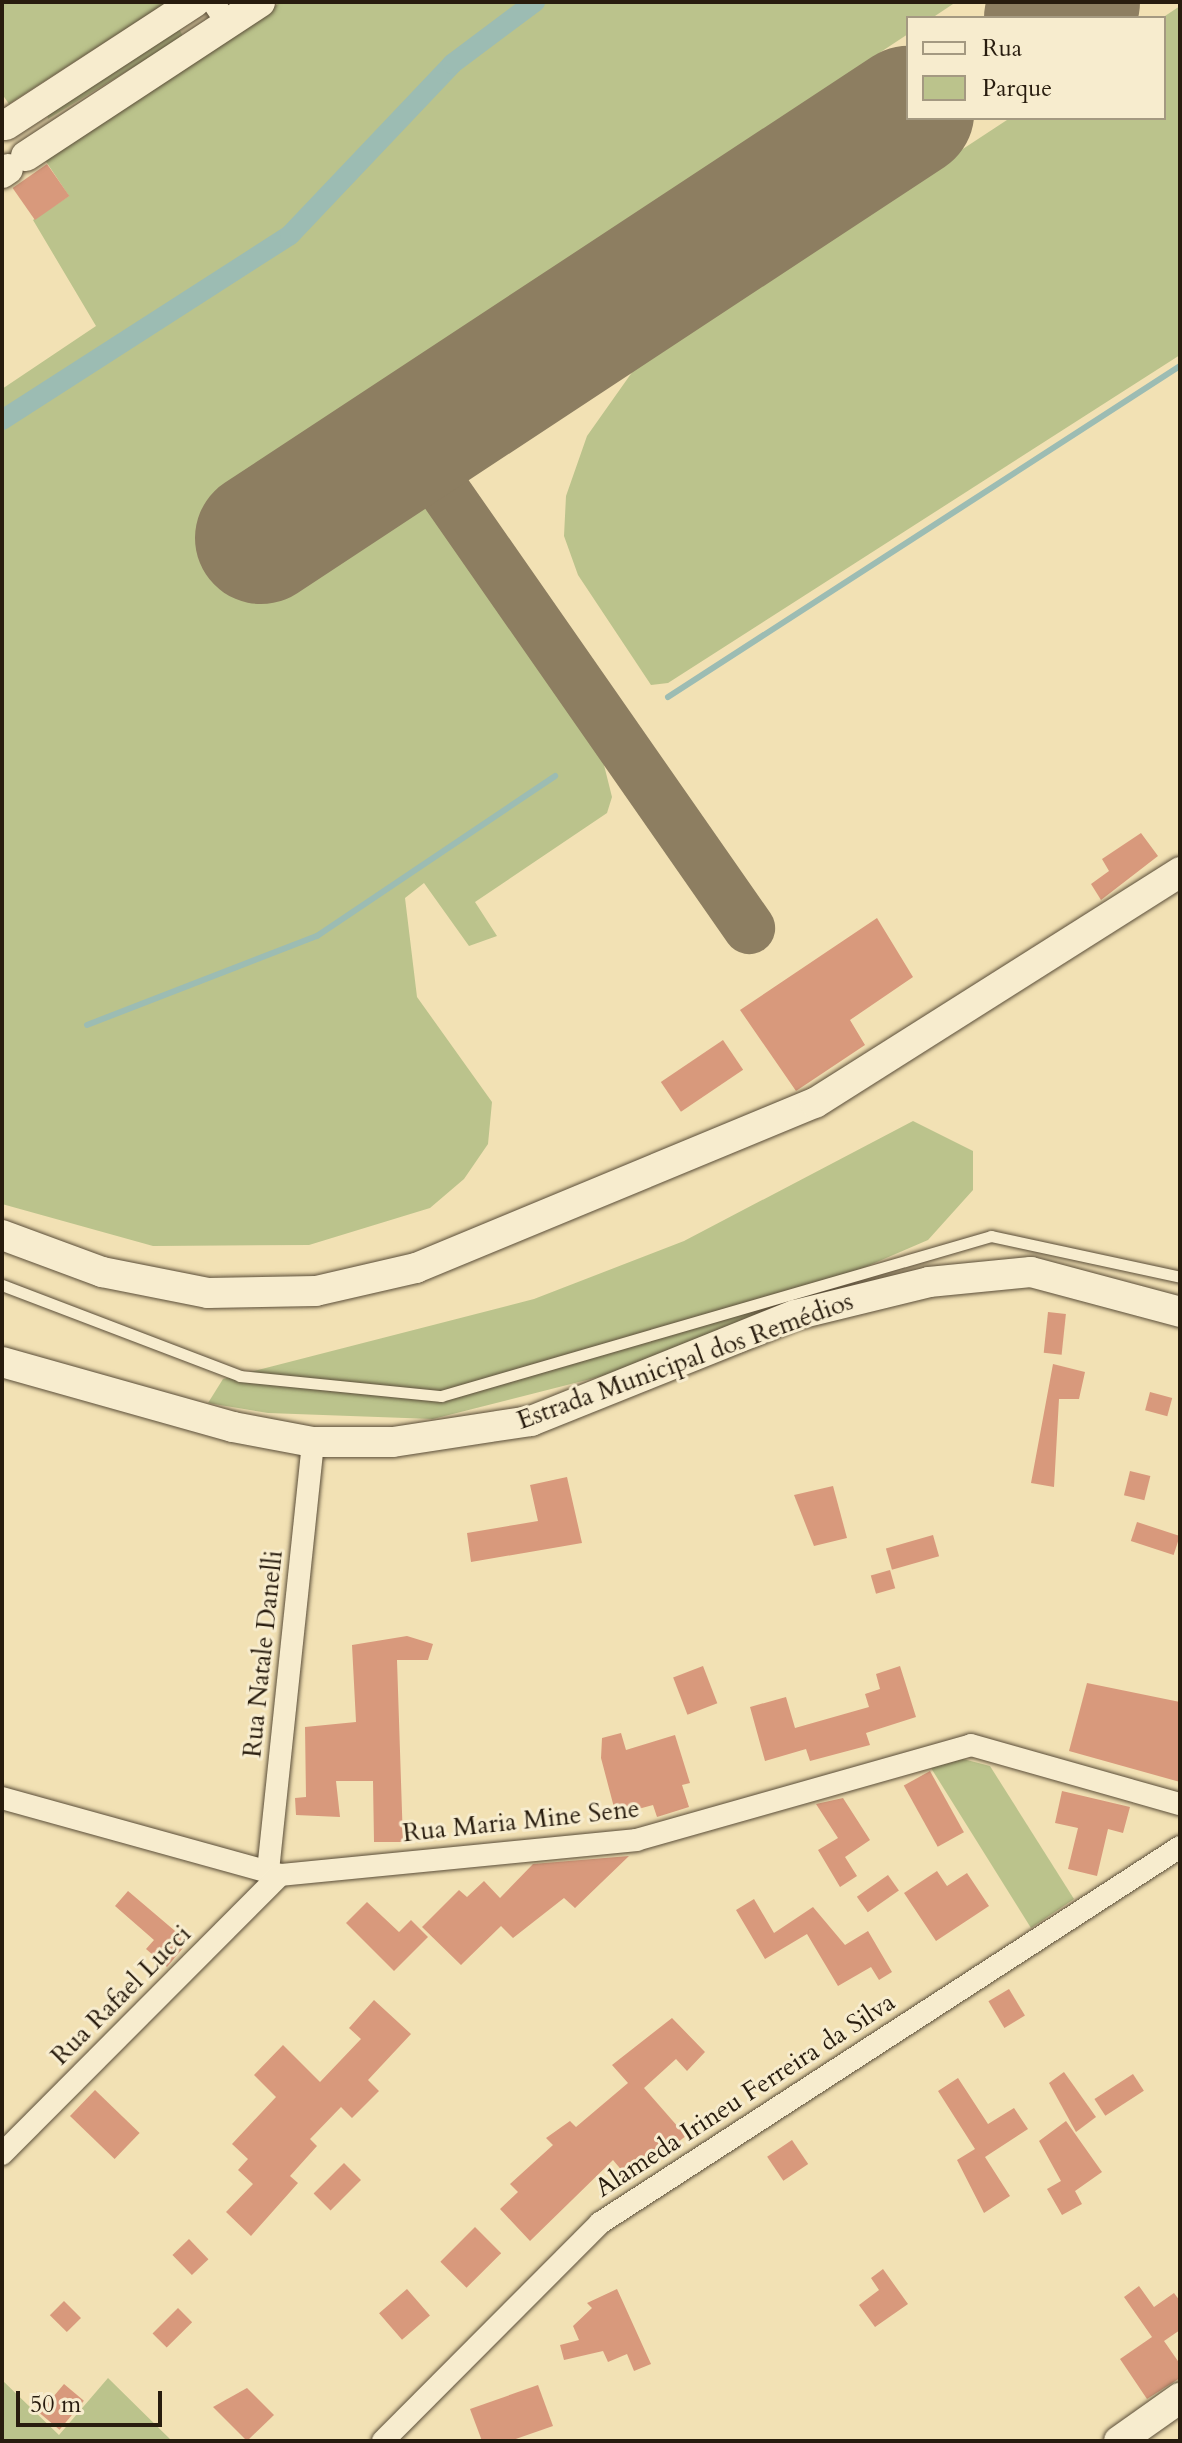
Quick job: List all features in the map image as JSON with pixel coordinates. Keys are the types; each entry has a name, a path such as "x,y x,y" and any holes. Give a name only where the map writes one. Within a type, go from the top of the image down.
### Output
{"street":[{"path":"6,125 195,2"},
{"path":"12,166 220,13 260,2"},
{"path":"2,1235 102,1272 208,1293 316,1291 416,1268 815,1103 1180,872"},
{"name":"Estrada Municipal dos Remédios","path":"2,1362 233,1427 313,1442 469,1435 531,1421 795,1315 929,1282 1031,1272 1180,1312"},
{"name":"Rua Natale Danelli","path":"274,1873 313,1442"},
{"name":"Rua Maria Mine Sene","path":"2,1798 274,1873 636,1840 971,1745 1180,1804"},
{"name":"Alameda Irineu Ferreira da Silva","path":"383,2441 600,2223 1180,1847"},
{"name":"Rua Rafael Lucci","path":"2,2154 274,1873"},
{"path":"1119,2441 1180,2398"}],"lane":[{"path":"2,1285 240,1376 441,1396 991,1236 1180,1277"}],"green space":[{"path":"2,2 167,2 9,104 2,94"},
{"path":"281,2 956,2 935,16 906,16 906,35 227,484 293,588 427,501 603,761 612,797 607,813 475,902 497,936 469,946 424,883 405,898 417,997 492,1102 488,1144 464,1179 430,1208 309,1245 153,1246 2,1204 2,389 96,326 33,220 69,196 45,160"},
{"path":"1180,6 1180,355 668,683 651,685 578,575 564,536 566,496 587,436 640,361 1007,120 1166,120 1165,16"},
{"path":"179,28 183,37 48,119 47,114"},
{"path":"913,1121 973,1151 973,1190 928,1240 626,1370 433,1419 268,1413 208,1403 223,1379 534,1299 684,1241"},
{"path":"963,1759 990,1766 1074,1899 1031,1928 931,1768"},
{"path":"108,2378 172,2441 2,2441 2,2380 59,2435"}],"building":[{"path":"47,164 69,196 35,220 13,188"},
{"path":"1141,833 1158,856 1101,900 1091,884 1109,871 1102,859"},
{"path":"877,918 913,977 850,1020 865,1045 796,1091 740,1010"},
{"path":"723,1040 743,1070 681,1112 661,1082"},
{"path":"1048,1312 1066,1314 1062,1355 1044,1353"},
{"path":"1053,1364 1085,1372 1079,1399 1059,1399 1054,1487 1031,1483"},
{"path":"1150,1392 1172,1398 1167,1416 1145,1410"},
{"path":"1130,1471 1150,1476 1144,1500 1124,1495"},
{"path":"567,1477 582,1543 471,1562 467,1533 538,1521 530,1485"},
{"path":"833,1486 847,1538 814,1546 794,1495"},
{"path":"1137,1522 1180,1536 1174,1555 1131,1541"},
{"path":"933,1535 939,1556 892,1570 886,1549"},
{"path":"890,1570 895,1588 876,1594 871,1576"},
{"path":"407,1636 433,1644 428,1660 397,1660 403,1842 374,1842 373,1781 336,1781 340,1817 296,1815 295,1798 306,1797 305,1727 356,1722 352,1645"},
{"path":"703,1666 717,1703 687,1715 673,1677"},
{"path":"900,1666 916,1717 866,1733 870,1745 810,1761 806,1749 765,1761 750,1707 786,1697 795,1728 869,1707 865,1694 880,1689 876,1674"},
{"path":"1087,1683 1180,1702 1180,1782 1069,1751"},
{"path":"621,1733 626,1750 675,1735 690,1783 682,1785 689,1807 657,1817 653,1805 616,1815 601,1758 602,1738"},
{"path":"930,1771 964,1832 938,1847 904,1786"},
{"path":"1062,1791 1130,1807 1123,1833 1108,1829 1097,1876 1068,1869 1078,1828 1055,1823"},
{"path":"843,1798 870,1840 845,1857 857,1876 840,1887 818,1850 838,1838 816,1804"},
{"path":"629,1856 575,1908 564,1898 513,1938 501,1926 461,1965 422,1927 459,1890 467,1897 484,1881 500,1898 533,1864"},
{"path":"937,1871 947,1886 967,1873 989,1906 936,1941 904,1893"},
{"path":"888,1875 899,1891 868,1912 857,1897"},
{"path":"128,1891 188,1942 167,1967 146,1949 154,1940 115,1906"},
{"path":"754,1899 774,1933 813,1907 845,1945 868,1931 892,1972 879,1980 871,1967 838,1986 807,1934 765,1959 736,1910"},
{"path":"367,1902 399,1932 411,1920 428,1937 394,1971 346,1923"},
{"path":"1009,1989 1025,2016 1004,2028 988,2001"},
{"path":"374,2000 411,2034 368,2080 379,2091 352,2118 341,2107 310,2139 317,2146 290,2176 298,2183 251,2236 226,2212 253,2184 238,2170 248,2159 232,2144 276,2097 254,2075 283,2045 320,2082 361,2039 349,2028"},
{"path":"672,2018 705,2052 687,2071 676,2059 644,2088 686,2136 629,2179 613,2160 530,2241 500,2209 518,2192 510,2184 553,2145 546,2138 570,2121 576,2127 628,2083 612,2065"},
{"path":"1064,2072 1096,2117 1076,2132 1049,2083"},
{"path":"1133,2074 1144,2091 1105,2116 1094,2099"},
{"path":"958,2078 988,2124 1014,2108 1028,2129 985,2157 1010,2196 984,2213 957,2160 975,2149 938,2091"},
{"path":"95,2090 140,2133 115,2159 70,2116"},
{"path":"1066,2121 1102,2172 1075,2191 1082,2204 1062,2215 1047,2189 1061,2181 1039,2141"},
{"path":"792,2140 808,2164 783,2181 767,2157"},
{"path":"344,2163 361,2180 331,2210 314,2193"},
{"path":"475,2227 501,2253 467,2288 440,2262"},
{"path":"189,2239 208,2259 192,2275 172,2255"},
{"path":"883,2269 908,2304 875,2327 859,2305 879,2290 871,2278"},
{"path":"1139,2286 1154,2307 1174,2293 1180,2301 1180,2330 1164,2341 1180,2364 1180,2378 1147,2399 1120,2359 1152,2337 1124,2297"},
{"path":"407,2289 430,2315 402,2340 379,2313"},
{"path":"617,2289 651,2364 634,2371 627,2354 608,2362 603,2351 564,2360 560,2345 579,2340 573,2326 592,2308 587,2303"},
{"path":"64,2301 81,2318 67,2332 50,2315"},
{"path":"178,2308 192,2322 167,2348 153,2333"},
{"path":"64,2384 84,2401 59,2430 40,2413"},
{"path":"538,2385 553,2426 510,2441 482,2441 470,2409"},
{"path":"247,2388 274,2415 247,2441 213,2407"}],"waterway":[{"path":"2,420 290,235 452,64 535,2"},
{"path":"668,697 1180,366"},
{"path":"87,1025 317,936 555,776"}],"taxiway":[{"path":"409,440 749,928"}],"runway":[{"path":"1053,16 1074,2"},
{"path":"261,538 906,113"}]}
